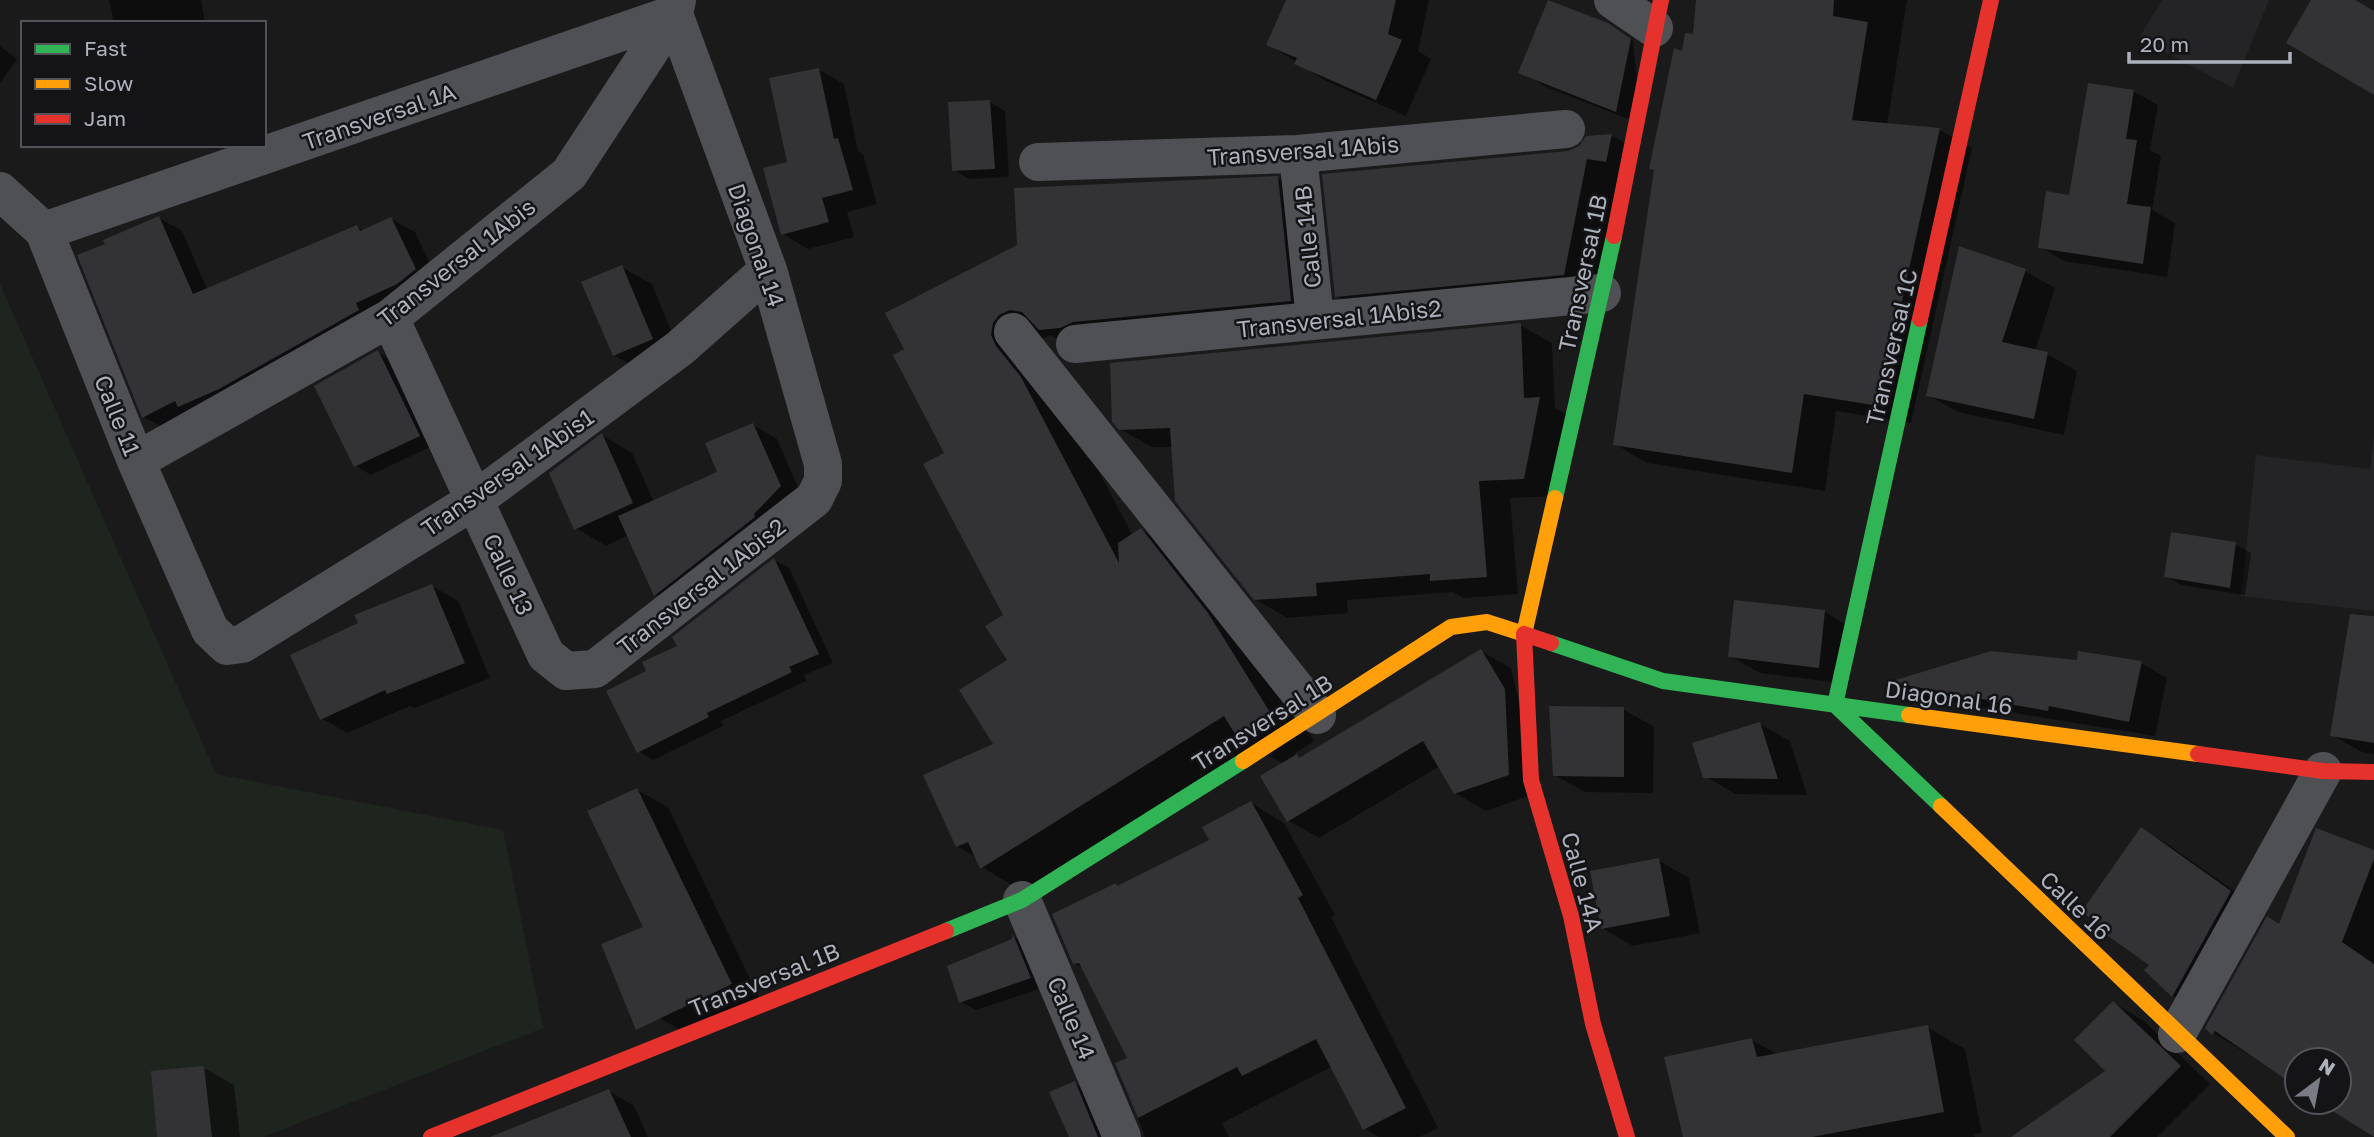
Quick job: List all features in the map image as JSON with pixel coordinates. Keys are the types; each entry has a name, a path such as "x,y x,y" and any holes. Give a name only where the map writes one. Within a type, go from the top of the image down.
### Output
{"street":[{"path":"1613,0 1658,14"},
{"name":"Transversal 1C","path":"1835,705 1991,0"},
{"name":"Transversal 1A","path":"44,231 676,7"},
{"name":"Diagonal 14","path":"676,7 768,270 823,464 823,481"},
{"name":"Transversal 1Abis","path":"136,461 390,318 569,174 676,7"},
{"name":"Transversal 1B","path":"431,1137 1022,900 1317,715 1451,627 1487,622 1524,634 1602,293 1658,14"},
{"name":"Transversal 1Abis","path":"1038,162 1298,154 1566,129"},
{"name":"Calle 14B","path":"1298,154 1315,320"},
{"name":"Calle 11","path":"0,191 44,231 136,461 210,630 228,646"},
{"name":"Transversal 1Abis1","path":"228,646 242,643 475,500 680,348 768,270"},
{"name":"Transversal 1Abis2","path":"1075,344 1602,293"},
{"name":"Calle 13","path":"390,318 546,655 566,671"},
{"path":"1013,332 1317,715"},
{"name":"Transversal 1Abis2","path":"566,671 595,669 814,499 823,481"},
{"name":"Diagonal 16","path":"1524,634 1663,681 2323,771 2374,772"},
{"name":"Calle 14A","path":"1524,634 1531,780 1571,916 1593,1024 1627,1137"},
{"name":"Calle 16","path":"1835,705 2287,1137"},
{"path":"2177,1034 2323,771"},
{"name":"Calle 14","path":"1022,900 1120,1136"}],"shaded area":[{"path":"2162,0 2269,0 2233,88 2139,38"},
{"path":"0,284 216,774 503,830 543,1028 263,1137 0,1137"},
{"path":"2374,434 2374,611 2241,596 2256,455 2370,469"}],"building":[{"path":"1286,0 1396,0 1388,34 1402,40 1376,100 1294,64 1297,58 1266,45"},
{"path":"1548,0 1608,23 1631,39 1616,112 1518,73"},
{"path":"1696,0 1834,0 1833,16 1868,22 1852,120 1940,128 1879,406 1804,394 1792,473 1613,445 1654,170 1649,169 1674,48 1682,51 1685,33 1693,34"},
{"path":"2311,0 2355,0 2374,11 2374,95 2286,43"},
{"path":"819,68 834,139 838,138 853,190 822,198 829,222 781,235 763,168 787,162 769,78"},
{"path":"2088,83 2134,90 2126,139 2137,140 2127,204 2151,207 2143,264 2038,248 2046,191 2069,195"},
{"path":"990,100 995,169 952,171 948,102"},
{"path":"1612,134 1606,162 1587,159 1564,275 1335,297 1322,174 1568,151 1579,146 1586,136"},
{"path":"1278,176 1291,301 1073,322 1060,328 1039,330 1022,312 1010,310 999,315 993,323 991,335 996,346 1021,377 1119,563 1118,543 1141,528 1208,613 1273,717 1238,739 1224,716 980,869 968,842 956,847 923,775 993,744 959,690 1007,660 985,626 1003,615 923,464 944,453 893,355 904,349 885,313 1017,245 1014,188"},
{"path":"159,216 193,294 357,225 360,231 391,217 416,269 397,284 356,303 359,310 219,389 178,407 175,401 142,418 77,255 105,244 103,240"},
{"path":"1959,246 2026,269 2002,342 2048,352 2034,419 1926,396"},
{"path":"622,265 653,339 613,356 581,282"},
{"path":"1521,323 1524,398 1540,397 1524,479 1479,481 1487,577 1430,581 1430,574 1316,583 1317,596 1254,600 1175,501 1170,428 1119,430 1112,422 1110,363"},
{"path":"378,350 420,436 354,467 314,386"},
{"path":"753,423 781,486 754,514 755,517 654,596 618,516 717,472 705,443"},
{"path":"602,433 633,503 574,530 549,473"},
{"path":"2171,532 2236,542 2230,588 2164,577"},
{"path":"774,558 819,654 789,667 792,672 707,713 709,717 637,753 606,691 646,671 642,662 677,646 672,637"},
{"path":"432,584 465,663 387,694 385,690 320,720 290,655 358,623 354,615"},
{"path":"1734,600 1825,610 1819,668 1728,657"},
{"path":"2350,614 2374,616 2374,743 2330,736"},
{"path":"1481,649 1505,689 1509,775 1454,794 1423,741 1287,822 1260,776 1297,754 1299,758"},
{"path":"1991,651 2077,660 2078,651 2142,661 2129,722 2049,706 2048,711 1889,682"},
{"path":"1549,706 1624,707 1624,777 1553,776"},
{"path":"1760,722 1778,779 1703,778 1692,743"},
{"path":"637,788 732,984 636,1030 601,944 643,927 587,811"},
{"path":"1251,801 1303,895 1298,898 1406,1108 1363,1130 1316,1039 1242,1076 1237,1067 1138,1118 1115,1063 1127,1058 1079,963 1073,964 1052,914 1116,883 1117,886 1209,840 1202,827"},
{"path":"2141,827 2231,891 2172,997 2144,970 2149,965 2108,936 2082,911"},
{"path":"2316,828 2374,850 2374,859 2342,942 2374,964 2374,1137 2340,1116 2353,1116 2353,1046 2283,1046 2283,1077 2215,1031 2212,1035 2205,1028 2267,916 2279,924"},
{"path":"1659,858 1670,916 1601,929 1590,871"},
{"path":"1013,934 1031,978 959,1003 947,966 1012,939"},
{"path":"2113,1001 2181,1066 2110,1137 2011,1137 2105,1071 2074,1040"},
{"path":"1928,1025 1944,1112 1812,1137 1683,1137 1664,1057 1752,1038 1757,1057"},
{"path":"204,1066 212,1137 157,1137 151,1071"},
{"path":"1075,1081 1098,1137 1069,1137 1049,1092"},
{"path":"609,1089 631,1137 490,1137"}],"traffic: fast":[{"path":"1555,498 1614,236"},
{"path":"1920,319 1835,705 1941,806"},
{"path":"1551,643 1663,681 1909,715"},
{"path":"946,931 1022,900 1243,761"}],"traffic: slow":[{"path":"1243,761 1451,627 1487,622 1524,634 1555,498"},
{"path":"1909,715 2198,754"},
{"path":"1941,806 2287,1137"}],"traffic: jam":[{"path":"1614,236 1661,0"},
{"path":"1920,319 1991,0"},
{"path":"1551,643 1524,634 1531,780 1571,916 1593,1024 1627,1137"},
{"path":"2198,754 2323,771 2374,772"},
{"path":"431,1137 946,931"}]}
